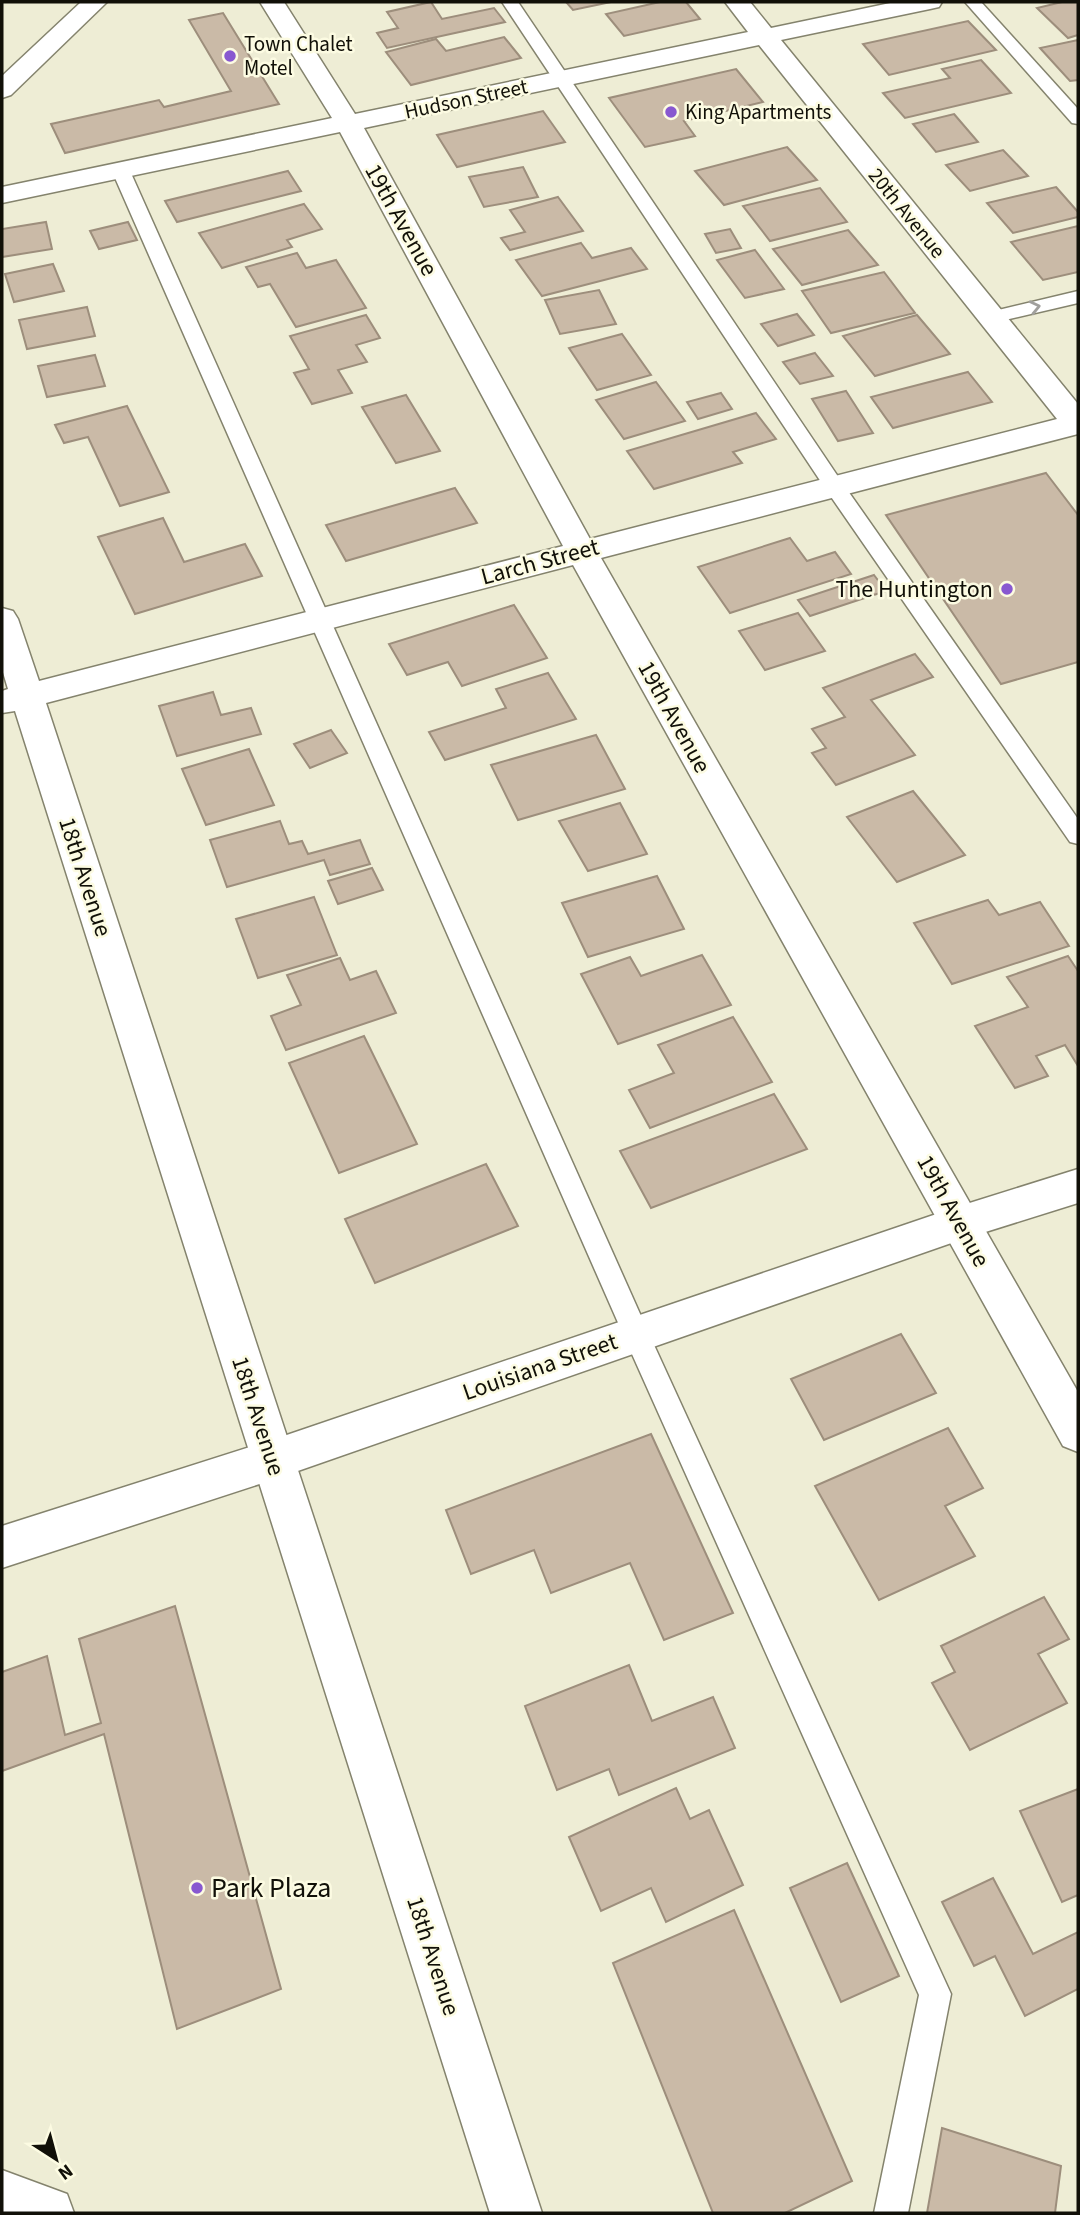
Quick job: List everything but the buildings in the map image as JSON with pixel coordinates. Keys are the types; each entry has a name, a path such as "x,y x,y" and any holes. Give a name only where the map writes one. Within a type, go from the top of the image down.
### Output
{"street":[{"path":"2,90 95,2"},
{"name":"19th Avenue","path":"272,2 349,124 581,551 1078,1432"},
{"name":"20th Avenue","path":"737,2 1078,423"},
{"name":"Hudson Street","path":"2,195 930,2"},
{"name":"Larch Street","path":"14,699 1078,423"},
{"name":"18th Avenue","path":"2,619 14,699 272,1460 516,2213"},
{"name":"Louisiana Street","path":"2,1547 272,1460 960,1223 1078,1186"},
{"path":"2,2196 47,2213"}],"lane":[{"path":"510,2 834,486 1078,836"},
{"path":"973,2 1078,119"},
{"path":"121,171 636,1334 935,1994 891,2213"},
{"path":"992,317 1078,297"}],"place":[{"name":"Town Chalet Motel","path":"230,56"},
{"name":"King Apartments","path":"671,112"},
{"name":"The Huntington","path":"1007,589"},
{"name":"Park Plaza","path":"197,1888"}]}
